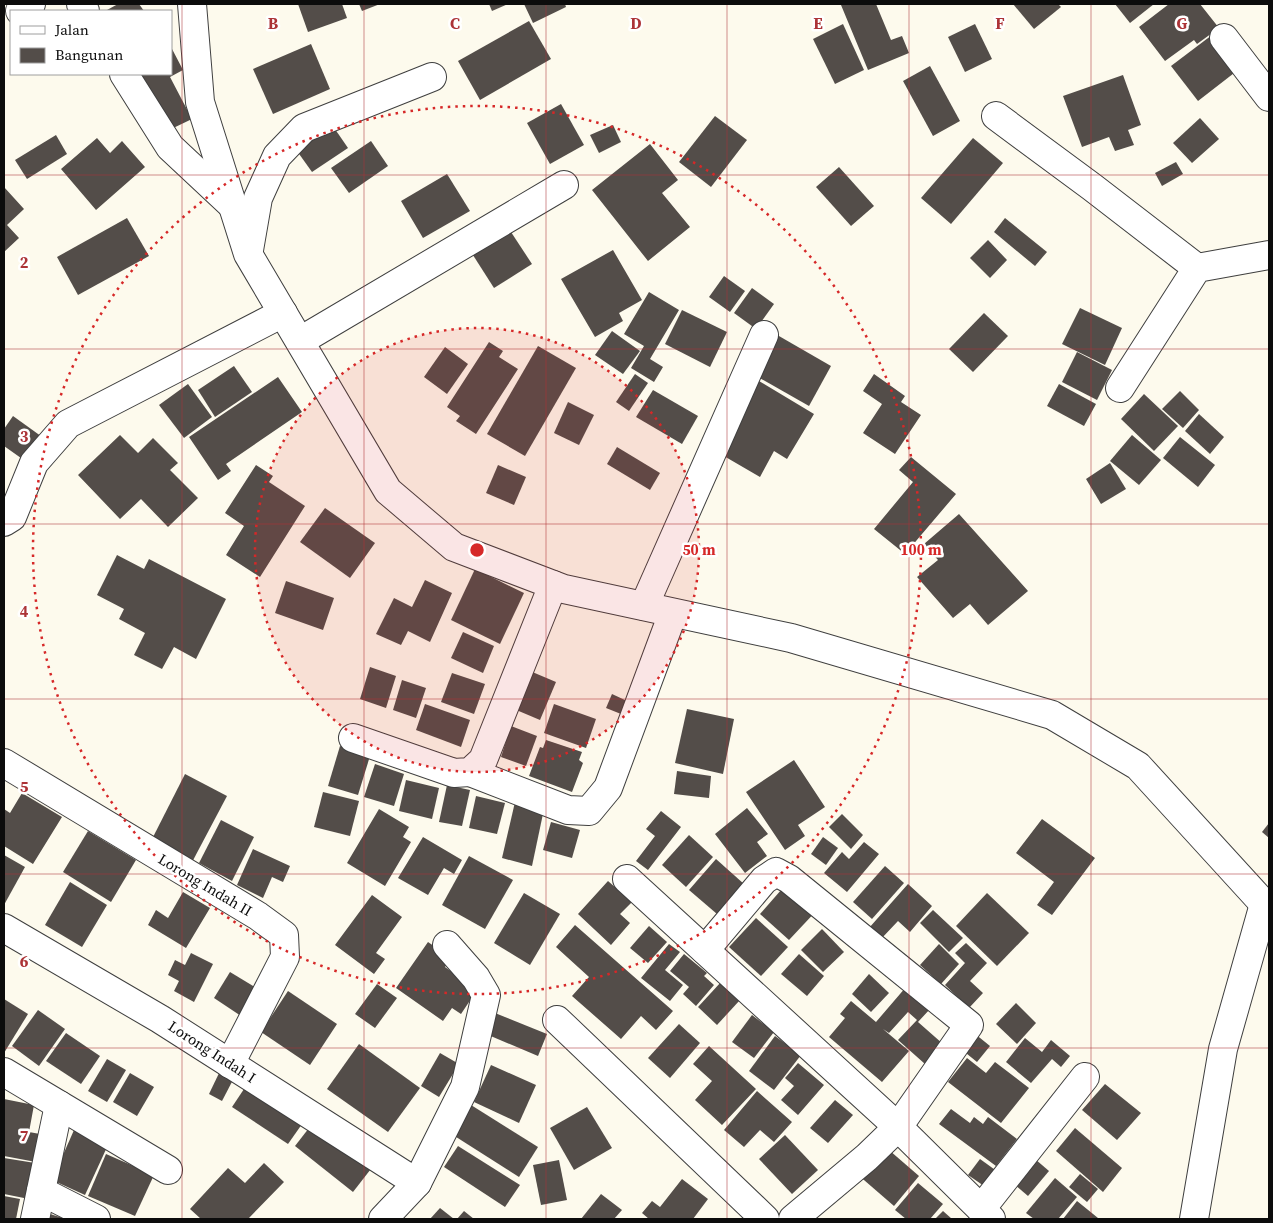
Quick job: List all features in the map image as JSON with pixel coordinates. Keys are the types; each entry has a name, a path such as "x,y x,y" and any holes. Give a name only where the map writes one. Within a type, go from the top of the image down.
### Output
{"street":[{"path":"192,4 200,102 248,254 388,490 454,547 564,589 791,638 1052,715 1138,766 1267,908 1223,1049 1194,1219"},
{"path":"1224,38 1269,97"},
{"path":"125,75 170,147 233,206"},
{"path":"248,254 258,198 277,156 304,128 432,77"},
{"path":"996,116 1197,268"},
{"path":"300,341 564,185"},
{"path":"1120,388 1197,268 1269,255"},
{"path":"4,522 12,517 34,463 68,424 283,314"},
{"path":"644,606 764,335"},
{"path":"470,772 483,760 554,585"},
{"path":"353,738 454,773 470,772 568,810 588,811 608,788 673,613"},
{"name":"Lorong Indah II","path":"4,763 258,916 284,935 285,957 230,1064"},
{"path":"706,950 764,880 776,872 789,879 969,1025 898,1127 867,1157 794,1219"},
{"path":"627,879 898,1127 986,1214 1086,1077"},
{"name":"Lorong Indah I","path":"4,928 160,1019 417,1183"},
{"path":"383,1219 417,1183 465,1087 486,995 476,978 448,945"},
{"path":"557,1020 765,1219"},
{"path":"4,1072 168,1170"},
{"path":"35,1219 59,1105"},
{"path":"41,1191 96,1219"}],"building":[{"path":"118,4 139,4 143,10 107,10"},
{"path":"298,4 342,4 347,18 308,32"},
{"path":"359,4 380,4 362,11"},
{"path":"489,4 508,4 492,11"},
{"path":"524,4 565,4 566,7 533,23"},
{"path":"876,4 891,40 902,36 909,53 868,70 841,5"},
{"path":"1013,4 1058,4 1061,7 1034,29"},
{"path":"1115,4 1154,4 1130,23"},
{"path":"1169,4 1200,4 1219,28 1197,44 1194,40 1165,61 1139,27"},
{"path":"529,21 551,59 480,100 458,61"},
{"path":"843,24 864,70 835,84 813,39"},
{"path":"975,24 992,59 965,72 948,37"},
{"path":"1212,35 1238,70 1198,101 1171,66"},
{"path":"311,44 330,89 273,114 253,69"},
{"path":"172,49 183,70 170,77 192,119 167,131 138,75 172,75"},
{"path":"930,66 960,121 933,136 903,81"},
{"path":"1123,75 1141,125 1128,130 1134,145 1115,151 1109,137 1082,147 1063,96"},
{"path":"561,104 584,145 550,164 527,123"},
{"path":"715,116 747,140 711,187 679,162"},
{"path":"1200,118 1219,139 1192,163 1173,143"},
{"path":"328,119 348,148 312,172 292,144"},
{"path":"613,125 621,142 599,153 590,135"},
{"path":"56,135 67,154 27,179 15,160"},
{"path":"97,138 110,153 122,141 145,167 96,210 61,169"},
{"path":"973,138 1003,163 951,224 921,198"},
{"path":"371,141 388,166 349,193 331,168"},
{"path":"650,144 678,180 662,193 690,227 648,261 592,190"},
{"path":"1176,162 1183,174 1162,186 1155,173"},
{"path":"839,167 874,206 851,226 816,187"},
{"path":"447,174 470,211 423,238 401,201"},
{"path":"4,187 24,209 7,225 19,238 4,252"},
{"path":"127,218 149,256 78,295 57,257"},
{"path":"1005,218 1047,252 1035,266 994,232"},
{"path":"509,229 532,264 494,288 471,252"},
{"path":"988,240 1007,260 990,278 970,258"},
{"path":"613,250 642,300 619,313 623,321 595,337 561,279"},
{"path":"724,276 745,291 730,312 709,297"},
{"path":"752,288 774,304 756,329 734,313"},
{"path":"649,292 679,310 650,359 663,367 654,382 631,368 644,346 624,334"},
{"path":"1080,308 1122,328 1105,365 1062,344"},
{"path":"682,310 727,332 710,367 665,344"},
{"path":"984,313 1008,336 973,372 949,349"},
{"path":"612,331 640,351 623,374 595,355"},
{"path":"772,332 831,366 809,406 749,372"},
{"path":"489,342 503,351 499,357 518,369 476,434 456,421 460,416 447,407"},
{"path":"538,346 576,368 525,456 487,434"},
{"path":"445,347 468,364 447,394 424,377"},
{"path":"1077,352 1112,370 1097,400 1062,382"},
{"path":"234,366 252,392 215,417 198,390"},
{"path":"635,374 648,383 629,411 616,402"},
{"path":"874,374 905,396 901,402 921,415 895,454 863,433 882,404 863,391"},
{"path":"278,377 302,412 226,464 231,471 218,480 189,437"},
{"path":"759,381 814,414 787,459 774,451 760,477 717,452"},
{"path":"188,384 212,417 184,438 159,405"},
{"path":"1059,384 1096,404 1084,426 1047,406"},
{"path":"653,390 698,416 682,444 636,417"},
{"path":"1180,391 1199,410 1183,428 1162,409"},
{"path":"1144,394 1178,426 1154,451 1121,419"},
{"path":"568,402 594,415 579,445 554,433"},
{"path":"1199,414 1224,437 1210,454 1185,431"},
{"path":"13,416 45,439 28,463 4,446 4,429"},
{"path":"120,435 138,453 153,438 178,463 170,470 198,498 168,527 141,499 120,519 78,475"},
{"path":"1132,435 1161,460 1139,485 1110,461"},
{"path":"1180,437 1215,465 1198,487 1163,458"},
{"path":"617,447 660,473 650,490 607,464"},
{"path":"911,457 956,494 905,554 874,529 913,482 899,470"},
{"path":"1110,463 1126,489 1101,504 1086,479"},
{"path":"256,465 273,476 269,482 305,506 260,577 226,555 244,526 225,513"},
{"path":"498,465 526,477 514,505 486,493"},
{"path":"325,508 375,543 350,578 300,542"},
{"path":"959,514 1028,591 988,625 970,604 953,618 917,577 938,560 924,544"},
{"path":"117,555 144,569 149,559 226,599 196,659 174,647 162,669 134,655 145,633 119,619 124,609 97,595"},
{"path":"475,569 524,593 500,644 451,620"},
{"path":"425,580 452,593 430,642 408,631 401,645 376,634 394,598 412,607"},
{"path":"286,581 334,598 323,630 275,613"},
{"path":"463,632 494,646 483,673 451,658"},
{"path":"370,667 396,676 386,708 360,699"},
{"path":"530,671 556,682 540,720 514,709"},
{"path":"452,673 485,684 474,714 441,702"},
{"path":"402,680 426,688 416,718 393,710"},
{"path":"612,694 627,701 621,714 606,708"},
{"path":"425,704 470,720 461,747 416,730"},
{"path":"554,704 596,719 586,748 544,733"},
{"path":"687,709 734,719 723,774 675,763"},
{"path":"511,726 537,736 526,766 501,757"},
{"path":"546,740 582,752 579,760 583,763 572,792 529,776 540,747 543,748"},
{"path":"340,746 370,756 358,795 328,786"},
{"path":"794,760 825,807 798,825 805,836 785,850 746,792"},
{"path":"375,764 404,774 394,806 364,797"},
{"path":"677,771 711,776 709,798 674,794"},
{"path":"185,774 227,796 190,866 149,845"},
{"path":"406,780 439,788 432,819 399,811"},
{"path":"447,785 470,790 462,826 439,822"},
{"path":"323,792 359,801 350,836 314,827"},
{"path":"22,793 62,817 33,864 4,846 4,809 10,813"},
{"path":"476,796 505,803 497,834 469,828"},
{"path":"515,802 544,809 532,866 502,858"},
{"path":"747,808 768,834 757,842 767,856 745,873 715,834"},
{"path":"379,809 409,827 403,837 411,842 385,886 347,863"},
{"path":"661,811 681,827 648,870 636,861 655,836 646,829"},
{"path":"842,814 863,835 851,849 829,827"},
{"path":"1042,819 1095,858 1052,915 1037,905 1054,882 1016,853"},
{"path":"221,820 254,837 232,881 199,863"},
{"path":"551,822 580,830 572,858 543,850"},
{"path":"1269,823 1269,838 1262,832"},
{"path":"88,831 136,860 111,902 63,872"},
{"path":"689,835 713,857 686,887 662,865"},
{"path":"423,837 462,860 454,874 444,868 428,895 398,878"},
{"path":"823,837 838,848 826,865 811,854"},
{"path":"864,842 879,854 847,892 824,873 842,852 849,859"},
{"path":"253,849 290,866 283,882 272,877 263,898 237,885"},
{"path":"4,855 25,867 4,905"},
{"path":"469,856 513,880 485,929 442,905"},
{"path":"716,859 744,884 717,914 689,890"},
{"path":"885,866 904,883 872,919 853,902"},
{"path":"608,881 632,902 620,914 630,923 611,945 578,914"},
{"path":"789,881 819,908 789,940 760,914"},
{"path":"70,882 107,905 82,947 45,925"},
{"path":"908,884 932,906 910,932 898,921 881,939 869,928"},
{"path":"183,892 210,908 186,948 148,925 156,910 168,918"},
{"path":"524,893 560,914 530,965 494,943"},
{"path":"987,893 1029,933 997,966 956,926"},
{"path":"372,895 402,917 376,953 385,959 374,974 335,945"},
{"path":"933,910 963,938 949,952 920,923"},
{"path":"756,918 788,947 761,976 729,947"},
{"path":"575,925 673,1011 656,1030 641,1016 621,1039 572,996 589,977 556,947"},
{"path":"649,926 667,942 648,963 630,948"},
{"path":"822,929 844,952 823,972 801,950"},
{"path":"428,942 451,958 445,967 477,990 461,1014 452,1008 443,1021 396,988"},
{"path":"966,943 987,963 970,981 983,993 969,1008 945,985 965,963 955,953"},
{"path":"669,944 680,952 665,970 683,985 670,1001 641,978"},
{"path":"939,944 959,964 941,984 920,965"},
{"path":"191,953 213,964 194,1002 174,991 179,981 168,975 175,960 185,965"},
{"path":"684,954 707,973 704,976 714,985 696,1006 683,994 689,987 670,971"},
{"path":"799,954 824,976 807,996 781,974"},
{"path":"230,972 258,989 241,1016 214,998"},
{"path":"869,974 889,993 871,1012 852,994"},
{"path":"721,982 740,1000 717,1025 698,1007"},
{"path":"377,984 397,998 375,1028 355,1014"},
{"path":"906,987 930,1009 918,1022 943,1044 925,1064 898,1040 917,1020 908,1012 889,1033 883,1029 909,1051 882,1082 829,1037 845,1018 840,1014 851,1001 876,1022"},
{"path":"288,991 337,1024 310,1065 261,1032"},
{"path":"4,999 28,1014 4,1053"},
{"path":"1016,1003 1036,1023 1017,1044 996,1024"},
{"path":"38,1010 65,1029 39,1066 12,1046"},
{"path":"495,1013 547,1034 538,1056 486,1034"},
{"path":"752,1015 774,1032 754,1058 732,1042"},
{"path":"679,1024 700,1043 670,1078 648,1058"},
{"path":"969,1029 990,1046 977,1062 956,1045"},
{"path":"66,1033 100,1056 81,1084 46,1061"},
{"path":"775,1036 801,1055 774,1090 749,1071"},
{"path":"1025,1038 1042,1052 1051,1040 1070,1056 1061,1067 1052,1059 1031,1083 1006,1062"},
{"path":"359,1044 420,1088 388,1132 327,1089"},
{"path":"709,1046 756,1089 722,1125 695,1100 712,1081 693,1064"},
{"path":"440,1053 459,1064 439,1097 421,1086"},
{"path":"967,1058 986,1073 995,1062 1029,1088 1001,1123 948,1082"},
{"path":"107,1059 126,1070 107,1102 88,1091"},
{"path":"798,1063 824,1085 798,1115 781,1100 794,1086 785,1078"},
{"path":"491,1065 536,1085 519,1123 474,1102"},
{"path":"221,1069 235,1076 222,1101 209,1094"},
{"path":"130,1073 154,1087 137,1116 113,1102"},
{"path":"250,1080 307,1117 288,1144 232,1107"},
{"path":"1105,1084 1141,1113 1117,1140 1082,1110"},
{"path":"757,1091 792,1122 774,1142 760,1130 744,1147 724,1130"},
{"path":"4,1099 34,1105 29,1132 40,1134 36,1162 4,1156"},
{"path":"835,1100 853,1115 828,1143 810,1128"},
{"path":"471,1105 538,1147 519,1177 453,1135"},
{"path":"587,1107 612,1148 574,1170 550,1128"},
{"path":"951,1109 970,1123 974,1117 983,1124 988,1117 1017,1139 996,1166 939,1124"},
{"path":"316,1119 374,1165 353,1192 295,1146"},
{"path":"1075,1128 1122,1168 1103,1192 1056,1151"},
{"path":"74,1130 108,1145 85,1195 52,1180"},
{"path":"785,1135 818,1170 792,1194 759,1159"},
{"path":"882,1144 919,1176 894,1206 857,1174"},
{"path":"458,1146 520,1185 505,1207 444,1167"},
{"path":"1028,1153 1049,1171 1028,1196 1007,1178"},
{"path":"106,1154 154,1175 135,1216 88,1196"},
{"path":"4,1158 35,1163 29,1199 4,1194"},
{"path":"980,1159 998,1172 987,1188 968,1175"},
{"path":"559,1160 567,1200 541,1205 533,1165"},
{"path":"264,1163 284,1182 248,1219 201,1219 190,1209 228,1168 245,1183"},
{"path":"1080,1174 1098,1189 1087,1202 1069,1187"},
{"path":"1055,1178 1077,1197 1058,1219 1034,1219 1026,1213"},
{"path":"682,1179 708,1199 693,1219 649,1219 642,1213 652,1201 660,1207"},
{"path":"918,1183 943,1204 930,1219 906,1219 895,1210"},
{"path":"601,1194 622,1210 614,1219 581,1219"},
{"path":"4,1196 20,1199 16,1219 4,1219"},
{"path":"1077,1201 1098,1218 1100,1219 1063,1219"},
{"path":"440,1208 454,1219 430,1219"},
{"path":"464,1211 474,1219 457,1219"},
{"path":"943,1211 952,1219 935,1219"},
{"path":"50,1214 66,1219 48,1219"}]}
